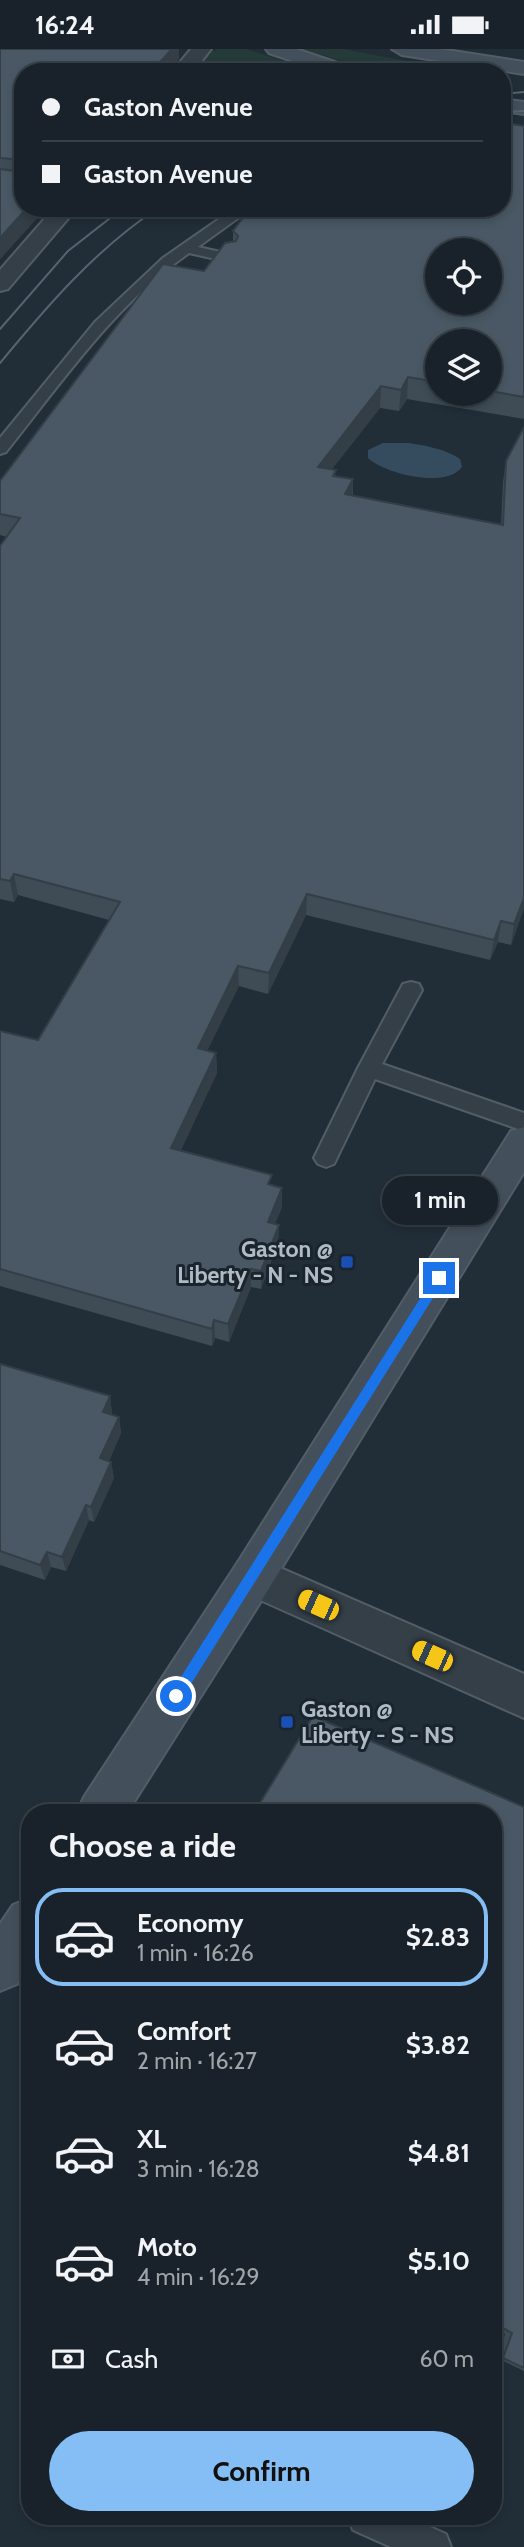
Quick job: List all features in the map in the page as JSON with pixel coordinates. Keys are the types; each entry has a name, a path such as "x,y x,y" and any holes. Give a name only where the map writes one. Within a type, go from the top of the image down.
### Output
{"street":[{"path":"189,63 201,49"},
{"path":"276,49 319,63"},
{"path":"402,49 492,63"},
{"path":"0,285 58,217"},
{"path":"106,1804 253,1576 524,1141"},
{"path":"253,1576 524,1696"},
{"path":"0,1967 21,1935"}],"lane":[{"path":"0,449 100,325 185,248 232,217"},
{"path":"185,248 229,258"},
{"path":"326,1158 369,1068 411,990"},
{"path":"369,1068 524,1122"},
{"path":"384,2525 433,2547"}],"green space":[{"path":"218,49 246,49 290,63 197,63 203,55"},
{"path":"301,49 343,49 417,63 350,63"}],"water":[{"path":"383,443 409,443 448,453 460,459 462,467 454,474 443,477 415,477 388,469 368,458 368,450"}],"building":[{"path":"0,49 172,49 159,63 14,63 14,159 0,158"},
{"path":"511,126 524,126 524,397 502,393 502,329 425,329 425,380 408,377 401,390 381,386 318,467 336,470 333,476 353,479 345,494 503,525 506,461 524,427 524,898 514,924 501,921 494,940 307,894 269,973 238,966 198,1048 216,1053 171,1148 272,1175 268,1184 282,1188 268,1222 279,1225 261,1271 251,1269 228,1324 214,1320 212,1329 0,1269 0,1031 38,1040 120,902 14,874 10,881 0,879 0,546 20,518 0,514 0,481 163,264 204,271 225,243 236,241 238,236 233,231 243,217 511,217"},
{"path":"0,169 14,171 14,217 19,217 0,238"},
{"path":"0,1364 110,1396 103,1412 119,1417 100,1458 111,1462 91,1507 86,1505 62,1557 47,1552 40,1565 0,1551"},
{"path":"313,1716 524,1807 524,2368 503,2358 512,2333 502,2327 502,1804 259,1804"}],"tram line":[{"path":"511,93 524,92"},
{"path":"511,112 524,111"},
{"path":"0,329 68,251 111,217"},
{"path":"0,363 54,300 93,260 145,217"}],"place":[{"name":"Gaston @ Liberty - N - NS","path":"347,1262"},
{"name":"Gaston @ Liberty - S - NS","path":"287,1722"}],"route":[{"path":"176,1696 439,1278"}]}
